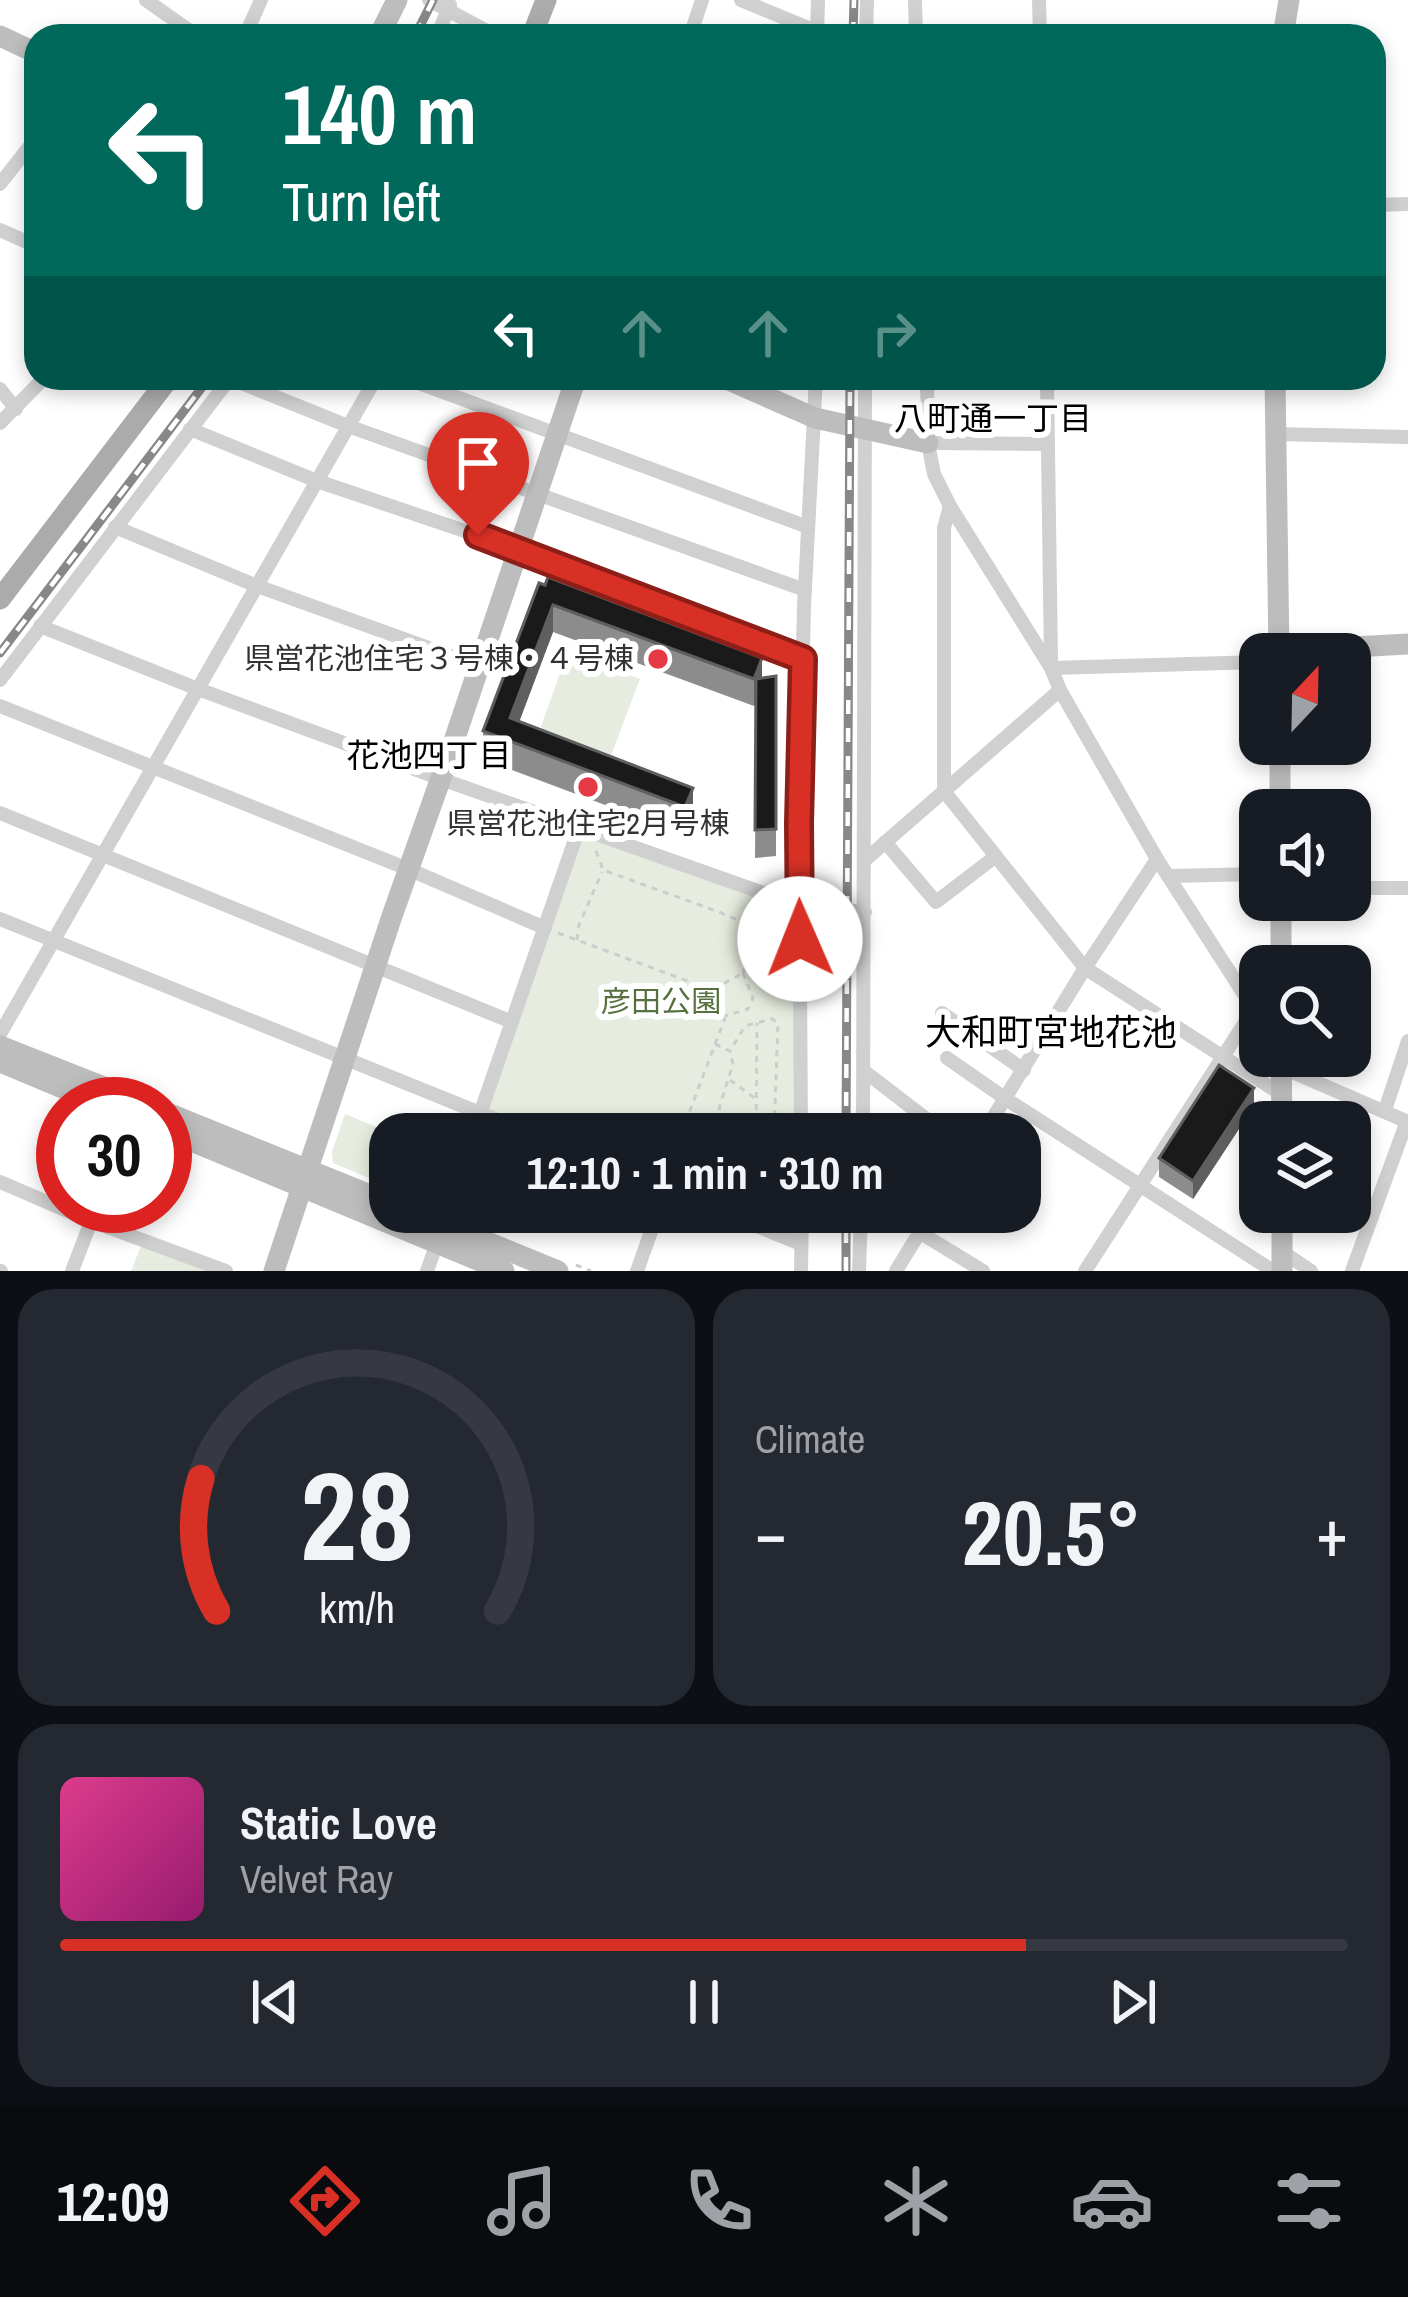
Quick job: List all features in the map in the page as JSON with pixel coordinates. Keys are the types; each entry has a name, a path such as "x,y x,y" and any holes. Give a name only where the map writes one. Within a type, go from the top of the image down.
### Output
{"main road":[{"path":"1,597 160,390"}],"street":[{"path":"146,0 180,24"},
{"path":"429,0 450,4 479,24"},
{"path":"741,0 795,24"},
{"path":"0,184 24,153"},
{"path":"0,389 16,409"},
{"path":"0,423 33,390"},
{"path":"0,680 220,390"},
{"path":"259,390 805,590"},
{"path":"0,1034 369,390"},
{"path":"437,390 808,527"},
{"path":"274,1271 572,390"},
{"path":"751,390 815,418 928,443 1048,444"},
{"path":"801,1113 803,659 816,390"},
{"path":"863,1113 865,390"},
{"path":"927,390 934,474 950,506 1051,668 1157,859 1239,986"},
{"path":"1047,390 1051,668"},
{"path":"1275,390 1282,633"},
{"path":"190,429 317,481 518,549 803,659"},
{"path":"1276,434 1408,436"},
{"path":"950,506 944,528 944,791 1085,968 1281,1094"},
{"path":"115,527 257,586 479,666"},
{"path":"40,626 441,779 770,896 800,906 865,911"},
{"path":"1371,646 1408,644"},
{"path":"1051,668 1239,663"},
{"path":"865,860 1060,690"},
{"path":"0,706 545,928"},
{"path":"0,813 512,1022"},
{"path":"0,919 481,1112 545,928 585,830"},
{"path":"885,842 936,902 996,856"},
{"path":"997,1113 1157,859"},
{"path":"1168,876 1239,874"},
{"path":"1371,888 1408,888"},
{"path":"942,1013 1024,1070"},
{"path":"1085,1271 1239,1035"},
{"path":"1384,1110 1408,1041"},
{"path":"0,1046 79,1077"},
{"path":"947,1058 1273,1270 1282,1264 1311,1271"},
{"path":"0,1063 36,1078"},
{"path":"864,1071 914,1113"},
{"path":"1281,1101 1282,1077"},
{"path":"1314,1077 1408,1121 1352,1271"},
{"path":"192,1125 306,1180 369,1197"},
{"path":"192,1140 369,1201"},
{"path":"0,1182 36,1194"},
{"path":"72,1271 87,1233"},
{"path":"138,1233 226,1271"},
{"path":"427,1271 441,1233"},
{"path":"452,1233 504,1271"},
{"path":"461,1233 558,1271"},
{"path":"637,1271 651,1233"},
{"path":"774,1233 801,1244"},
{"path":"801,1233 801,1271"},
{"path":"859,1271 860,1233"},
{"path":"896,1271 918,1233"},
{"path":"921,1233 983,1271"},
{"path":"1282,1233 1282,1264"}],"path":[{"path":"585,830 603,870 758,929"},
{"path":"577,940 603,870"},
{"path":"545,928 712,990 742,974 770,896"},
{"path":"725,1016 748,1009 753,998 742,974"},
{"path":"712,990 725,1016"},
{"path":"689,1113 725,1016"},
{"path":"719,1113 733,1064 730,1051 745,1026 772,1019 778,1023 775,1113"},
{"path":"756,1113 757,1022"},
{"path":"715,1044 730,1051"},
{"path":"729,1079 756,1099"}],"green space":[{"path":"574,655 640,679 610,758 546,735 541,726 565,660"},
{"name":"彦田公園","path":"581,831 793,909 797,1113 486,1111"},
{"path":"345,1114 369,1124 369,1178 333,1163"},
{"path":"141,1246 208,1271 131,1271"}],"building":[{"path":"548,577 762,658 754,679 553,605 510,718 693,788 685,807 483,731 539,583 545,585"},
{"path":"776,676 776,829 755,830 756,679"},
{"path":"1219,1065 1254,1088 1245,1101 1239,1101 1239,1111 1193,1181 1159,1158"}],"railway":[{"path":"421,24 433,0"},
{"path":"853,24 854,0"},
{"path":"0,653 200,390"},
{"path":"846,1113 850,390"},
{"path":"846,1233 846,1271"}],"place":[{"name":"県営花池住宅３号棟・４号棟","path":"658,659"},
{"name":"県営花池住宅2月号棟","path":"588,787"}],"district":[{"name":"八町通一丁目","path":"993,418"},
{"name":"花池四丁目","path":"429,755"},
{"name":"大和町宮地花池","path":"1051,1032"}],"route":[{"path":"478,535 803,659 800,939"}]}
